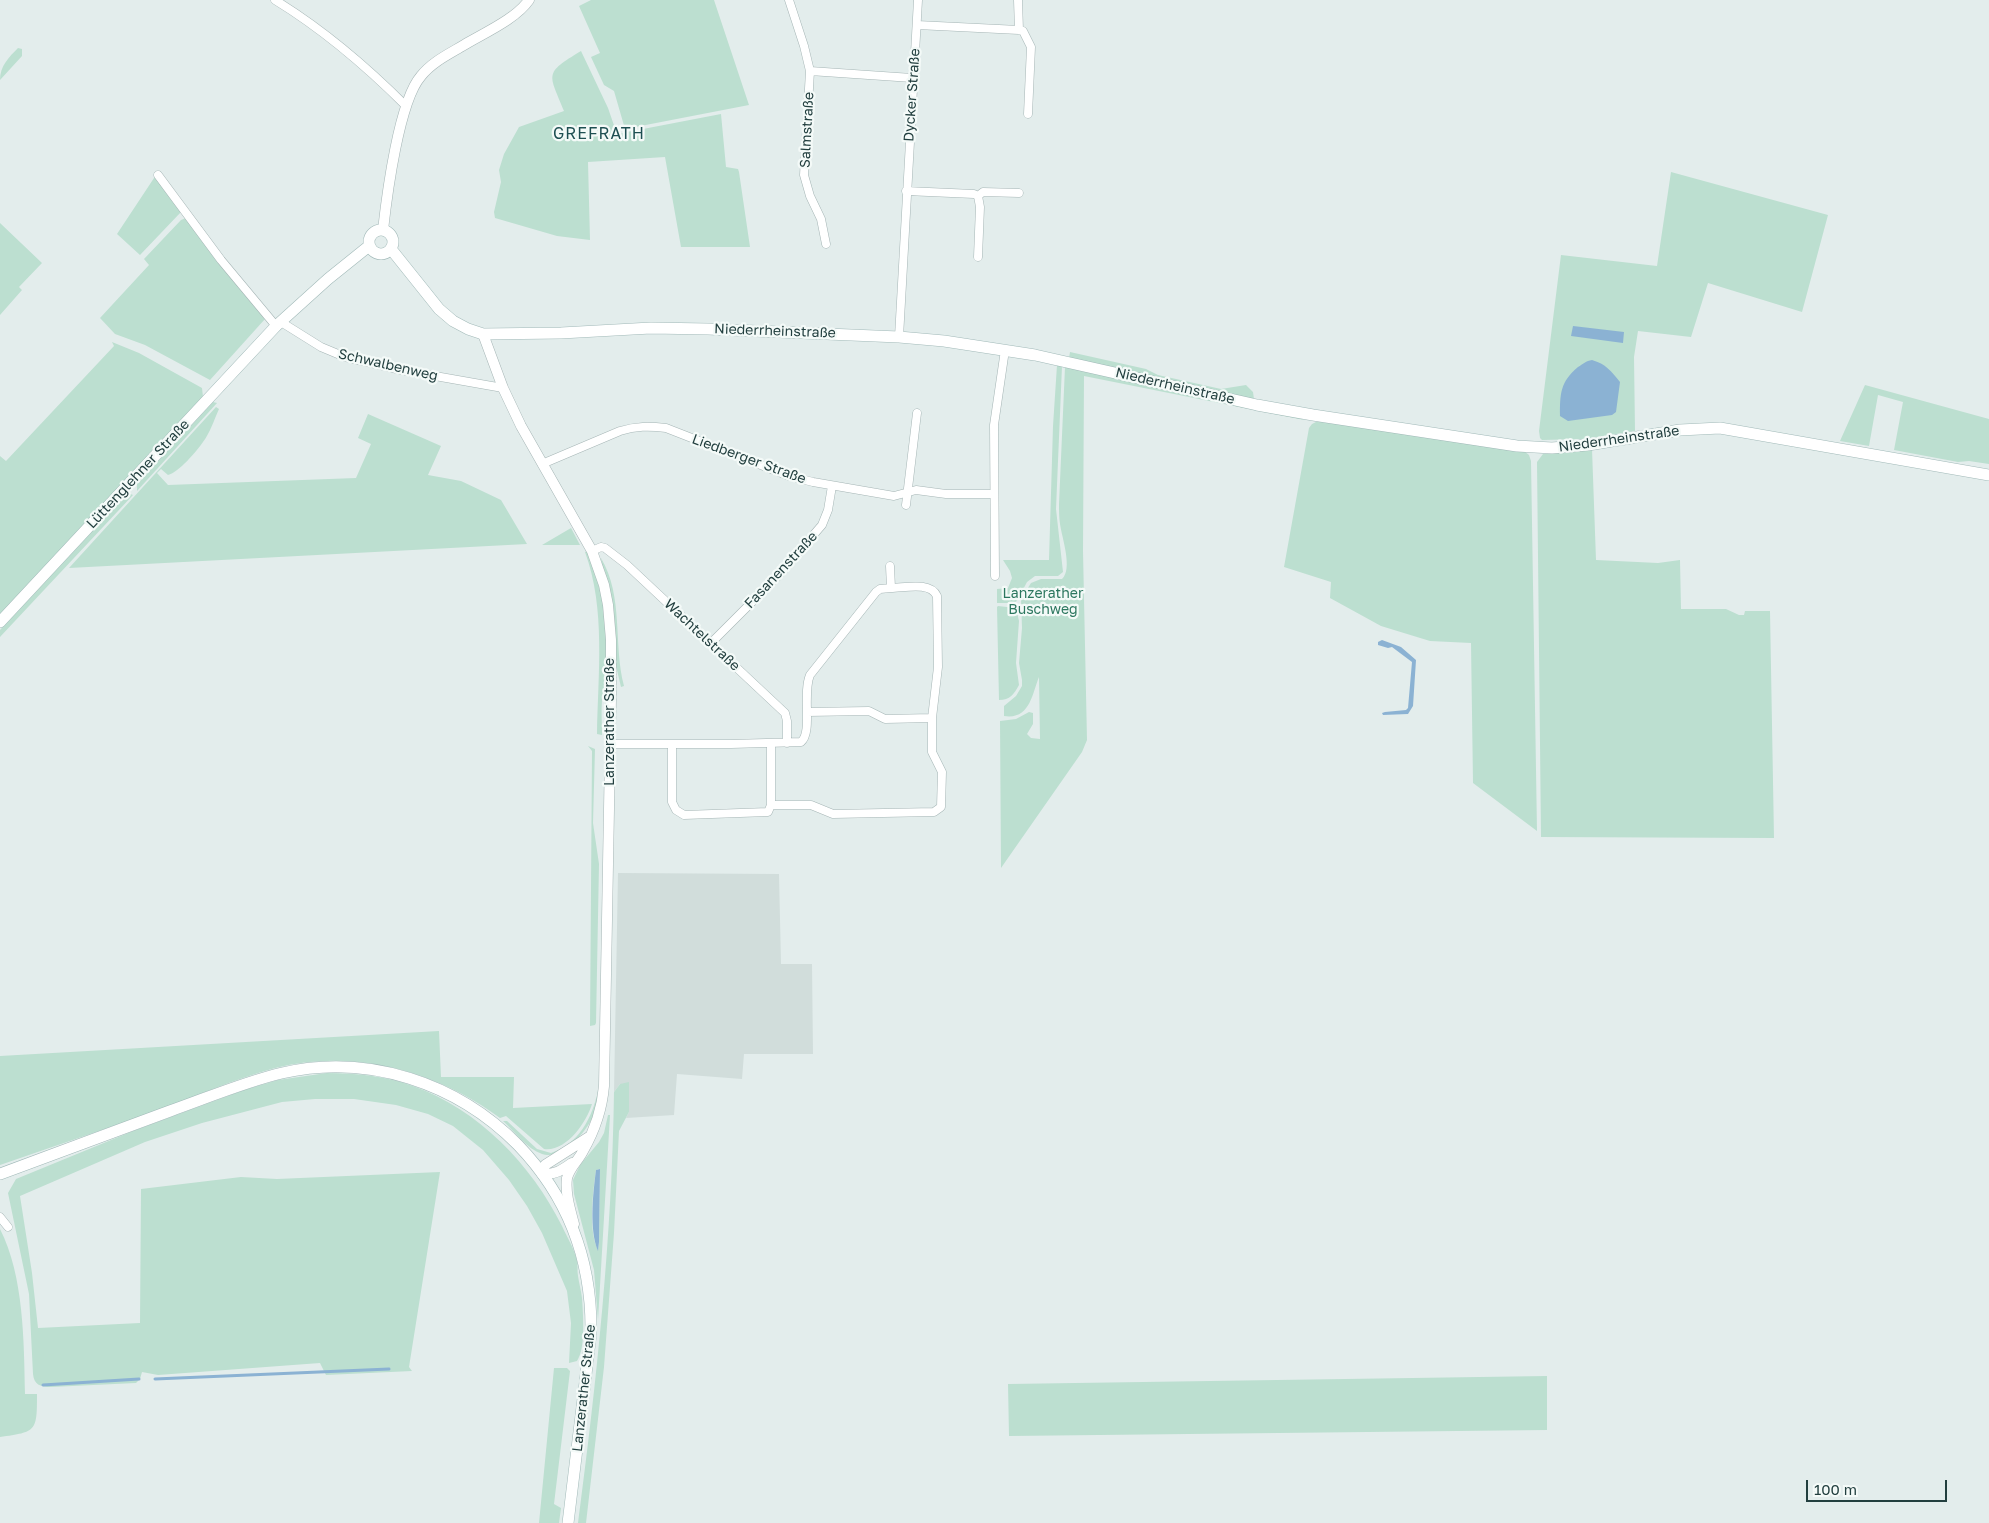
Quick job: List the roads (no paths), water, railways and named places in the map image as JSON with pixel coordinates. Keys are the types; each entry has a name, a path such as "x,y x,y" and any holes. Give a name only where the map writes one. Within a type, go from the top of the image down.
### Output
{"main road":[{"path":"383,230 392,237 391,249 388,252 379,254 369,246 370,237 375,231 383,230"},
{"name":"Lüttenglehner Straße","path":"0,622 279,324 328,279 369,246"},
{"name":"Niederrheinstraße","path":"391,249 439,309 453,321 483,334 561,333 651,328 899,337 1035,355 1257,405 1385,427 1517,446 1552,448 1588,445 1680,430 1720,428 1989,475"},
{"name":"Lanzerather Straße","path":"0,1174 252,1082 301,1070 334,1067 390,1072 419,1081 447,1093 496,1125 524,1152 542,1174 566,1215 577,1239 585,1264 589,1288 591,1333 568,1523"}],"street":[{"path":"275,0 349,52 406,106"},
{"path":"383,230 393,166 406,106 413,88 426,70 439,60 519,12 530,0"},
{"name":"Salmstraße","path":"789,0 810,71 804,175 810,196 821,219 826,244"},
{"name":"Dycker Straße","path":"899,337 912,78 918,0"},
{"path":"1018,0 1019,30"},
{"path":"916,25 1023,31 1031,47 1028,114"},
{"name":"Salmstraße","path":"810,71 912,78"},
{"path":"158,175 221,260 279,324"},
{"path":"906,191 974,194 978,196"},
{"path":"978,196 982,192 1019,194"},
{"path":"978,196 980,207 978,257"},
{"name":"Schwalbenweg","path":"279,324 345,358 502,388"},
{"name":"Lanzerather Straße","path":"483,334 502,388 542,464 592,551 604,585 610,627 610,744 604,1086 600,1116 590,1137 570,1169 567,1186 577,1239"},
{"path":"995,576 994,425 1005,350"},
{"path":"906,505 917,413"},
{"name":"Liedberger Straße","path":"542,464 620,430 632,427 653,426 666,428 794,477 832,486 894,496 916,490 946,494 994,494"},
{"name":"Fasanenstraße","path":"711,643 777,577 822,525 828,510 832,486"},
{"name":"Wachtelstraße","path":"592,551 601,547 609,550 785,713 787,743"},
{"path":"890,566 891,588"},
{"path":"610,744 797,743 804,739 807,732 807,683 815,667 876,592 880,589 891,588 928,588 934,591 937,596 938,666 932,718 933,756 942,772 942,802 938,810 934,812 833,814 811,805 771,805"},
{"path":"806,712 869,711 885,719 932,718"},
{"path":"672,744 672,802 674,808 680,813 764,813 770,811 771,744"},
{"path":"577,1159 559,1172 542,1174 545,1165 590,1137"},
{"path":"0,1217 8,1227"}],"water":[{"path":"1573,326 1624,332 1623,343 1571,336"},
{"path":"1592,360 1605,366 1620,382 1616,412 1612,415 1568,421 1560,416 1560,401 1564,383 1578,367"},
{"path":"1382,640 1401,647 1416,660 1413,706 1408,714 1383,715 1382,713 1406,710 1408,708 1412,662 1392,647 1388,648 1378,645 1378,642"},
{"path":"600,1169 598,1251 593,1232 592,1211 596,1170"}],"waterway":[{"path":"155,1379 389,1369"},
{"path":"43,1385 139,1379"}],"district":[{"name":"GREFRATH","path":"599,134"}],"park label":[{"name":"Lanzerather Buschweg","path":"1043,602"}]}
